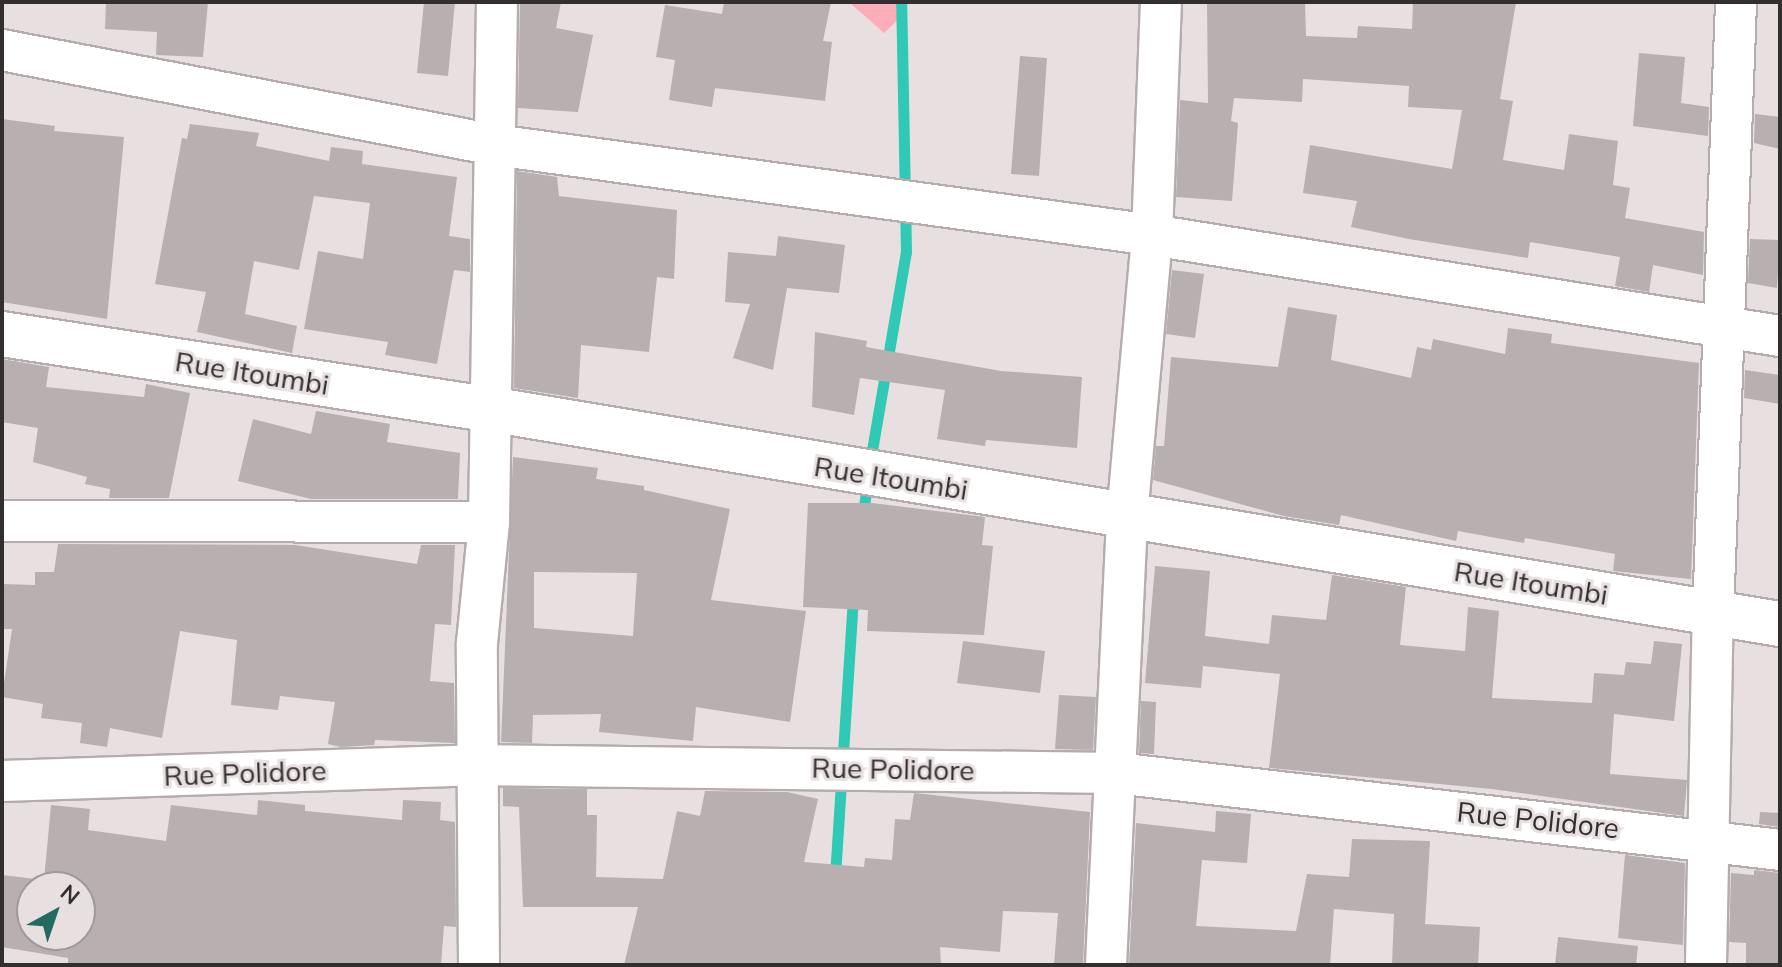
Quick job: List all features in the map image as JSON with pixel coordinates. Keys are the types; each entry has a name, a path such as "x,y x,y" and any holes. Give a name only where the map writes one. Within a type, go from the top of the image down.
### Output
{"street":[{"path":"479,965 475,765 477,643 489,522 497,2"},
{"path":"1106,965 1127,517 1152,235 1161,2"},
{"path":"1706,965 1711,839 1713,613 1736,2"},
{"path":"2,50 495,145 1152,235 1780,336"},
{"name":"Rue Itoumbi","path":"2,334 489,409 1780,624"},
{"path":"2,521 489,522"},
{"name":"Rue Polidore","path":"2,781 475,765 1116,773 1711,839 1780,850"}],"shaded area":[{"path":"849,2 898,2 899,19 884,33"}],"building":[{"path":"106,2 208,2 203,57 156,55 157,32 105,29"},
{"path":"424,2 455,2 448,76 417,73"},
{"path":"520,2 561,2 556,28 593,35 578,112 518,108"},
{"path":"724,2 831,2 823,41 832,42 825,101 715,88 712,107 669,100 675,60 656,57 665,5 722,14"},
{"path":"1207,2 1305,2 1306,36 1357,38 1358,26 1412,29 1413,2 1516,2 1500,99 1513,101 1503,160 1564,170 1569,134 1618,141 1613,185 1630,188 1625,218 1704,232 1703,275 1653,265 1649,292 1615,286 1620,257 1530,242 1528,258 1409,239 1351,227 1357,201 1303,193 1310,145 1452,169 1462,110 1408,107 1409,86 1303,79 1302,102 1234,98 1231,121 1238,123 1232,201 1176,197 1180,100 1208,103"},
{"path":"1639,53 1685,57 1681,103 1709,107 1708,136 1633,126"},
{"path":"1020,56 1047,58 1039,176 1011,174"},
{"path":"1755,114 1780,117 1780,149 1754,143"},
{"path":"2,119 55,126 54,131 124,137 107,319 2,302"},
{"path":"190,124 259,133 256,146 329,161 331,147 363,151 362,164 457,177 449,236 470,239 470,272 454,270 437,364 385,355 388,342 304,329 318,251 363,259 370,203 314,196 299,270 254,261 245,314 297,326 292,353 197,332 206,292 155,284 182,138 187,139"},
{"path":"517,171 557,177 559,196 677,210 674,279 657,277 649,352 581,345 578,398 514,388"},
{"path":"778,236 845,245 839,293 787,288 773,370 733,358 750,304 725,302 728,252 776,256"},
{"path":"1750,239 1780,240 1777,288 1748,283"},
{"path":"1172,270 1204,274 1195,338 1166,334"},
{"path":"1288,307 1337,315 1331,360 1411,378 1417,347 1431,350 1433,339 1505,354 1508,328 1552,334 1551,343 1699,363 1691,579 1613,571 1615,554 1525,538 1524,543 1458,531 1456,541 1341,515 1339,525 1284,516 1153,480 1156,446 1164,446 1171,357 1278,367"},
{"path":"815,332 867,341 866,347 1001,371 1082,377 1077,448 986,440 985,446 937,439 945,390 860,378 854,415 812,407"},
{"path":"2,359 49,367 46,387 144,397 146,384 190,393 169,498 109,498 110,489 85,484 87,477 33,462 38,428 2,422"},
{"path":"1745,370 1780,375 1780,404 1744,398"},
{"path":"316,411 390,424 387,442 460,453 458,499 311,499 238,481 253,419 311,434"},
{"path":"513,457 598,468 596,479 644,486 644,490 730,509 711,600 806,611 790,722 696,707 693,741 599,732 601,714 533,715 532,743 501,742","holes":["534,572 637,573 633,636 534,628"]},
{"path":"808,503 872,503 985,517 982,545 993,546 984,635 867,631 868,610 803,607"},
{"path":"58,544 295,545 417,564 421,545 455,545 451,625 435,624 430,681 454,683 455,743 375,740 374,745 341,747 328,744 335,702 280,696 278,710 231,705 237,640 180,631 162,738 110,728 107,747 80,743 82,723 41,718 43,704 2,697 12,629 2,629 2,584 35,585 35,572 54,572"},
{"path":"1155,566 1210,571 1205,636 1269,644 1272,615 1326,620 1332,575 1406,587 1400,645 1465,651 1468,607 1499,611 1492,698 1592,703 1594,673 1624,675 1626,662 1651,664 1654,641 1682,644 1674,721 1614,714 1610,774 1687,780 1684,816 1492,789 1269,768 1280,674 1203,666 1201,688 1145,683"},
{"path":"963,641 1045,651 1040,693 957,683"},
{"path":"1059,695 1096,697 1093,750 1055,749"},
{"path":"1141,701 1156,702 1154,754 1139,753"},
{"path":"503,788 587,789 587,815 597,815 596,877 663,879 677,811 700,816 705,791 787,792 818,799 804,862 864,867 865,858 892,860 895,819 910,820 914,793 1090,812 1083,965 1054,965 1058,913 1003,911 1000,952 940,947 941,965 624,965 638,907 523,907 519,807 503,806"},
{"path":"258,800 305,805 305,811 402,820 403,800 441,802 440,820 455,822 456,927 444,926 441,965 68,965 68,958 26,951 96,951 96,871 45,871 51,805 90,809 88,830 166,841 171,805 257,815"},
{"path":"1216,811 1251,814 1247,863 1202,860 1196,926 1296,931 1307,874 1349,877 1352,839 1430,841 1425,924 1480,927 1478,965 1392,965 1394,914 1334,909 1330,965 1129,965 1136,823 1215,832"},
{"path":"1760,812 1780,813 1780,827 1759,824"},
{"path":"1625,855 1685,863 1683,945 1618,938"},
{"path":"1754,870 1780,873 1780,965 1746,965 1746,943 1729,942 1731,873 1754,875"},
{"path":"2,875 16,877 16,949 2,947"},
{"path":"1558,937 1638,946 1636,965 1555,965"}],"waterway":[{"path":"870,462 906,252 901,2"},
{"path":"862,518 868,479"},
{"path":"835,876 853,594"}]}
